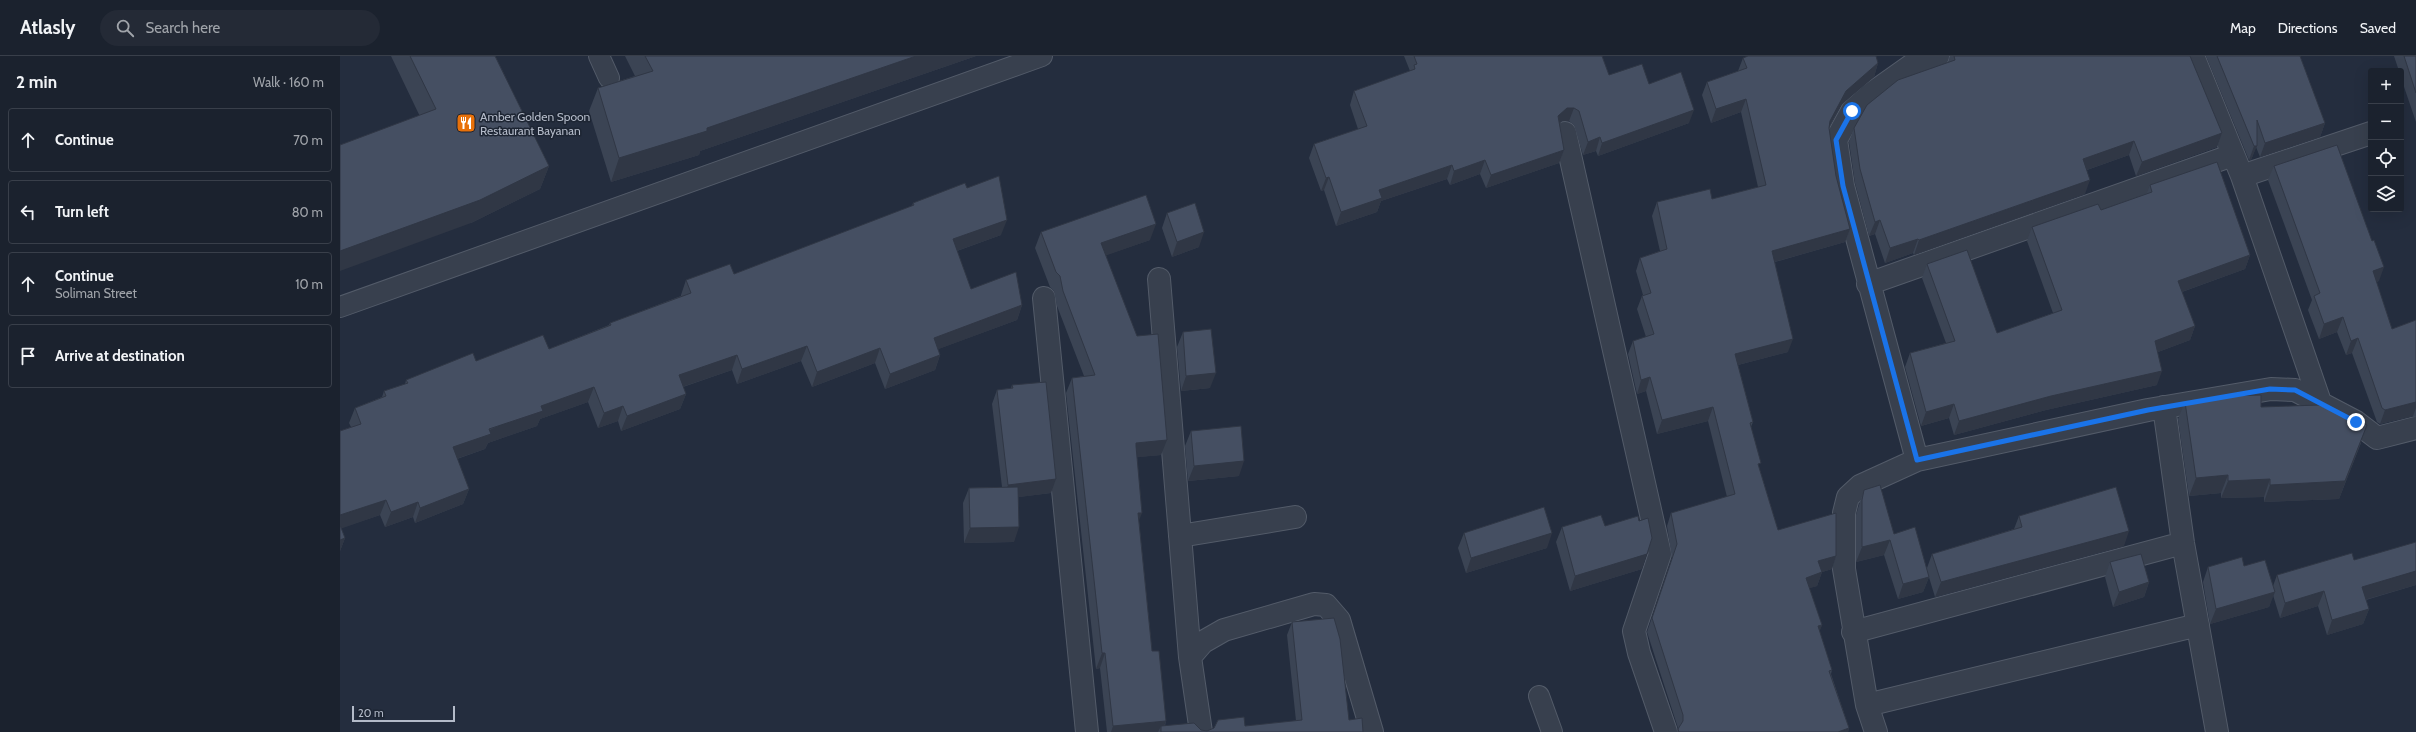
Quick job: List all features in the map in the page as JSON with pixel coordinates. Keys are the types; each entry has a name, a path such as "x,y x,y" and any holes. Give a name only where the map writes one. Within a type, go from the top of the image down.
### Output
{"street":[{"path":"1917,460 1868,284 1843,186 1836,140 1852,111 1871,94 1912,65 1938,56"},
{"path":"2193,56 2242,176 2320,402"},
{"path":"1565,133 1660,554 1634,631 1639,653 1666,732"},
{"path":"2242,176 2368,133"},
{"path":"1868,284 2233,155"},
{"path":"1159,280 1190,657 1201,732"},
{"path":"1044,298 1087,732"},
{"path":"1876,732 1867,704 1853,632 1844,569 1844,513 1848,497 1860,486 1917,460 2164,407 2270,389 2295,390 2356,422 2377,438 2416,428"},
{"path":"2164,407 2183,543 2217,732"},
{"path":"1180,536 1295,517"},
{"path":"1853,632 2183,543"},
{"path":"1190,657 1203,642 1224,630 1314,604 1326,605 1339,620 1372,732"},
{"path":"1867,704 2198,625"}],"lane":[{"path":"599,56 609,78"},
{"path":"340,308 1042,56"},
{"path":"1539,696 1552,732"}],"building":[{"path":"410,56 495,56 549,166 480,200 340,251 340,145 436,109"},
{"path":"645,56 916,56 707,128 707,131 619,158 598,88 653,71"},
{"path":"1414,56 1602,56 1609,75 1642,64 1649,84 1681,72 1694,110 1602,143 1600,137 1588,142 1579,111 1574,108 1567,108 1558,116 1564,150 1491,175 1485,160 1454,171 1452,165 1379,190 1382,198 1341,212 1329,177 1326,178 1314,144 1367,126 1354,91 1415,69 1414,65 1417,64"},
{"path":"1748,56 1876,56 1878,63 1846,91 1830,121 1829,128 1836,176 1850,229 1772,251 1793,339 1735,354 1753,422 1750,423 1761,463 1758,464 1778,530 1836,513 1836,556 1818,561 1822,572 1806,578 1822,625 1818,626 1832,670 1829,671 1849,728 1838,732 1679,732 1678,729 1683,721 1683,715 1652,618 1677,544 1671,513 1735,494 1713,407 1662,420 1650,377 1641,380 1633,341 1654,334 1642,296 1651,293 1640,258 1667,249 1657,202 1710,189 1712,199 1766,185 1746,99 1716,109 1707,82 1747,68 1743,58"},
{"path":"1954,56 2190,56 2222,133 2142,162 2134,141 2083,159 2090,180 1919,240 1918,239 1890,248 1880,220 1875,222 1860,169 1854,128 1867,105 1898,80 1955,60"},
{"path":"2217,56 2300,56 2325,123 2265,143 2257,120 2257,146 2254,146"},
{"path":"2404,56 2416,56 2416,93"},
{"path":"2337,145 2372,241 2374,240 2384,267 2373,271 2392,329 2416,320 2416,402 2385,410 2382,408 2358,338 2351,341 2343,317 2324,324 2314,296 2320,293 2274,166"},
{"path":"2217,162 2250,255 2178,281 2195,326 2155,341 2162,371 2051,396 1959,421 1954,404 1926,412 1910,353 1955,341 1927,264 1967,250 1997,333 2062,310 2032,227 2098,204 2101,210 2152,192 2150,185"},
{"path":"999,176 1007,220 953,239 971,289 1016,272 1022,305 934,338 940,355 890,374 880,348 817,372 807,346 742,369 737,355 679,375 686,394 627,416 623,406 604,413 594,387 541,406 543,411 489,429 491,434 453,447 469,489 420,508 418,502 391,512 386,500 340,515 340,431 361,424 355,408 386,396 384,391 408,383 406,380 473,353 476,361 543,335 549,349 611,325 610,323 691,293 686,280 730,264 734,274 914,205 913,203 965,183 967,188"},
{"path":"1146,195 1156,224 1101,243 1137,336 1158,334 1167,440 1136,443 1136,446 1142,513 1138,513 1152,651 1159,651 1166,721 1113,726 1105,653 1102,653 1072,378 1095,375 1063,291 1060,276 1056,272 1041,232"},
{"path":"1195,203 1204,232 1177,242 1167,213"},
{"path":"1211,329 1216,373 1186,376 1183,332"},
{"path":"1046,382 1056,479 1008,485 997,390 1013,388 1012,385"},
{"path":"2261,395 2261,407 2319,405 2367,425 2345,481 2270,485 2270,479 2228,481 2228,475 2196,478 2185,402 2225,398 2224,396"},
{"path":"1241,426 1244,461 1194,466 1191,431"},
{"path":"1880,485 1894,534 1915,527 1929,577 1903,584 1890,540 1862,547 1862,500 1864,490"},
{"path":"1018,487 1019,527 970,528 969,488"},
{"path":"2116,487 2129,531 1941,582 1932,554 2022,527 2019,516"},
{"path":"1544,507 1552,533 1471,558 1464,533"},
{"path":"1601,515 1605,526 1638,516 1639,521 1648,518 1652,538 1647,554 1575,576 1562,527"},
{"path":"340,525 345,538 340,540"},
{"path":"2416,542 2416,571 2362,587 2369,609 2332,620 2324,591 2285,603 2277,575 2352,553 2354,560"},
{"path":"2141,554 2149,582 2119,592 2110,562"},
{"path":"2242,557 2244,566 2265,560 2275,592 2216,609 2208,567"},
{"path":"1334,618 1340,639 1349,720 1362,718 1363,732 1161,732 1161,726 1194,723 1201,730 1207,731 1214,728 1218,720 1244,717 1245,726 1302,720 1292,622"}],"place":[{"name":"Amber Golden Spoon Restaurant Bayanan","path":"466,123"}],"route":[{"path":"1852,111 1836,140 1843,186 1868,284 1917,460 1965,451 2148,410 2270,389 2295,390 2356,422"}]}
